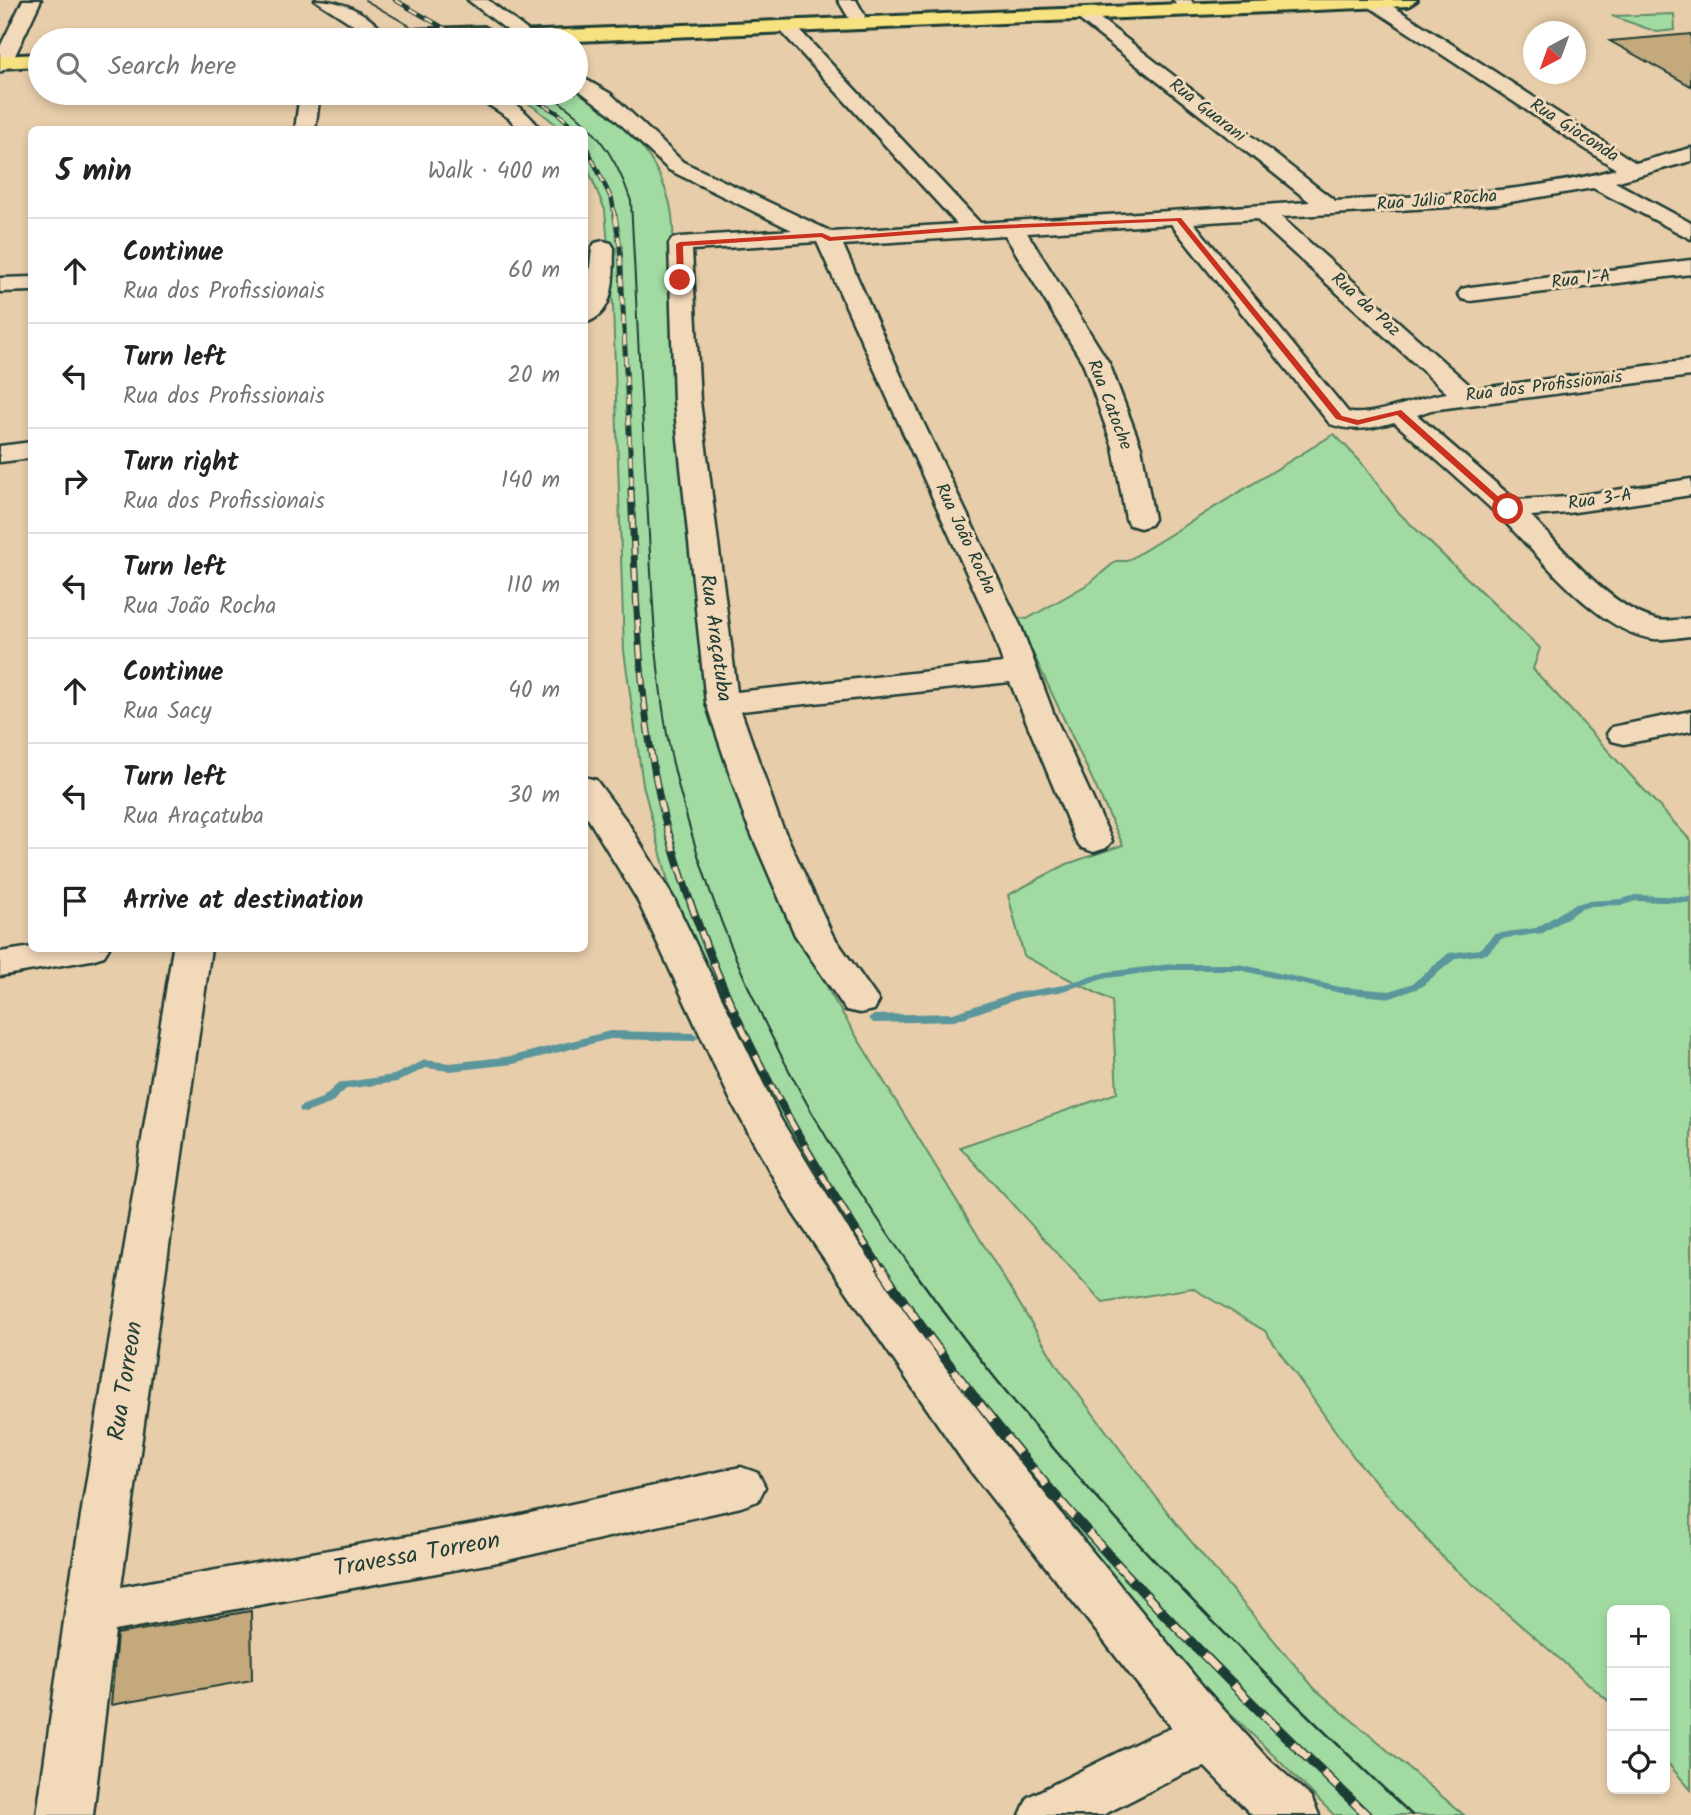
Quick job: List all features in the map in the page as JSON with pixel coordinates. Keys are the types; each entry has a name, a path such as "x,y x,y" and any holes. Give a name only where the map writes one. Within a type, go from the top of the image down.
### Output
{"main road":[{"path":"588,31 851,8 1245,0"},
{"path":"588,34 1408,0"},
{"path":"2,61 28,55"},
{"path":"2,61 28,60"}],"street":[{"path":"2,61 32,0"},
{"path":"324,0 371,28"},
{"path":"477,0 507,28"},
{"name":"Rua Gioconda","path":"1374,2 1633,170"},
{"name":"Rua Guarani","path":"1083,14 1331,208"},
{"path":"786,26 973,228"},
{"path":"588,88 622,112 657,150 676,166 826,237 1179,219"},
{"path":"306,126 308,105"},
{"path":"501,105 516,114 527,126"},
{"name":"Rua Júlio Rocha","path":"1179,219 1498,197 1596,181 1691,154"},
{"path":"1596,181 1685,223"},
{"name":"Rua da Paz","path":"1263,214 1467,397"},
{"name":"Rua dos Profissionais","path":"1179,219 1339,418 1357,423 1428,403 1691,368"},
{"name":"Rua Catoche","path":"1012,227 1096,363 1127,447 1140,519"},
{"name":"Rua Araçatuba","path":"826,237 680,244 687,401 722,703 762,819 814,935 860,1001"},
{"name":"Rua João Rocha","path":"826,237 1006,627 1038,715 1094,841"},
{"path":"588,312 599,300 603,247"},
{"name":"Rua 1-A","path":"1470,294 1691,267"},
{"path":"0,285 28,284"},
{"path":"1398,412 1508,509 1597,598 1632,622 1647,628 1679,629"},
{"path":"0,454 28,450"},
{"name":"Rua 3-A","path":"1508,509 1569,505 1691,487"},
{"path":"722,703 1022,671"},
{"path":"1624,734 1691,721"},
{"path":"588,792 615,827 702,993 752,1102 807,1201 829,1234 982,1451 1187,1707 1247,1775 1292,1815"},
{"path":"0,964 68,952"},
{"name":"Rua Torreon","path":"65,1815 90,1614 191,952"},
{"name":"Travessa Torreon","path":"90,1614 503,1540 741,1487"},
{"path":"1048,1815 1170,1753 1218,1740"}],"green space":[{"path":"1674,14 1675,30 1657,32 1612,16"},
{"path":"588,94 607,109 634,137 664,186 673,222 674,253 750,823 830,993 1058,1367 1178,1526 1315,1689 1464,1815 1334,1815 1200,1683 1117,1594 804,1183 677,916 643,785 624,651 613,304 605,210 588,169 588,126 558,126 531,105 588,105"},
{"path":"1334,434 1360,461 1399,513 1540,648 1533,669 1691,841 1691,1790 1670,1766 1670,1605 1607,1605 1607,1700 1446,1561 1353,1456 1265,1331 1192,1288 1103,1303 960,1147 1117,1093 1112,1001 1024,956 1008,895 1067,864 1123,845 1016,617 1027,619 1090,583 1116,561 1127,561"}],"building":[{"path":"1691,34 1691,86 1610,41"},
{"path":"251,1611 252,1680 111,1705 117,1634"}],"waterway":[{"path":"874,1019 954,1017 1019,995 1059,989 1106,975 1171,967 1239,967 1340,990 1391,995 1417,985 1453,955 1483,952 1498,936 1539,931 1577,907 1591,903 1623,902 1635,898 1691,900"},
{"path":"305,1109 326,1101 343,1086 397,1078 425,1064 450,1067 513,1060 610,1035 693,1037"}],"tram line":[{"path":"365,0 413,28"},
{"path":"565,105 588,126"},
{"path":"588,126 609,152 631,201 656,645 666,728 689,825 736,960 798,1088 872,1211 913,1270"},
{"path":"912,1268 967,1343 1025,1415 1148,1554 1278,1687 1412,1815"}],"railway":[{"path":"395,0 444,28"},
{"path":"544,105 558,113 572,126"},
{"path":"588,150 612,200 615,218"},
{"path":"615,216 620,247 632,492"},
{"path":"631,490 637,620 645,708 669,836"},
{"path":"669,834 708,950 758,1061 817,1167 882,1270"},
{"path":"881,1268 933,1343 989,1416 1109,1555 1171,1622 1367,1815"}],"route":[{"path":"680,280 680,244 822,235 829,239 973,228 1179,219 1339,418 1357,423 1398,412 1508,509"}]}
